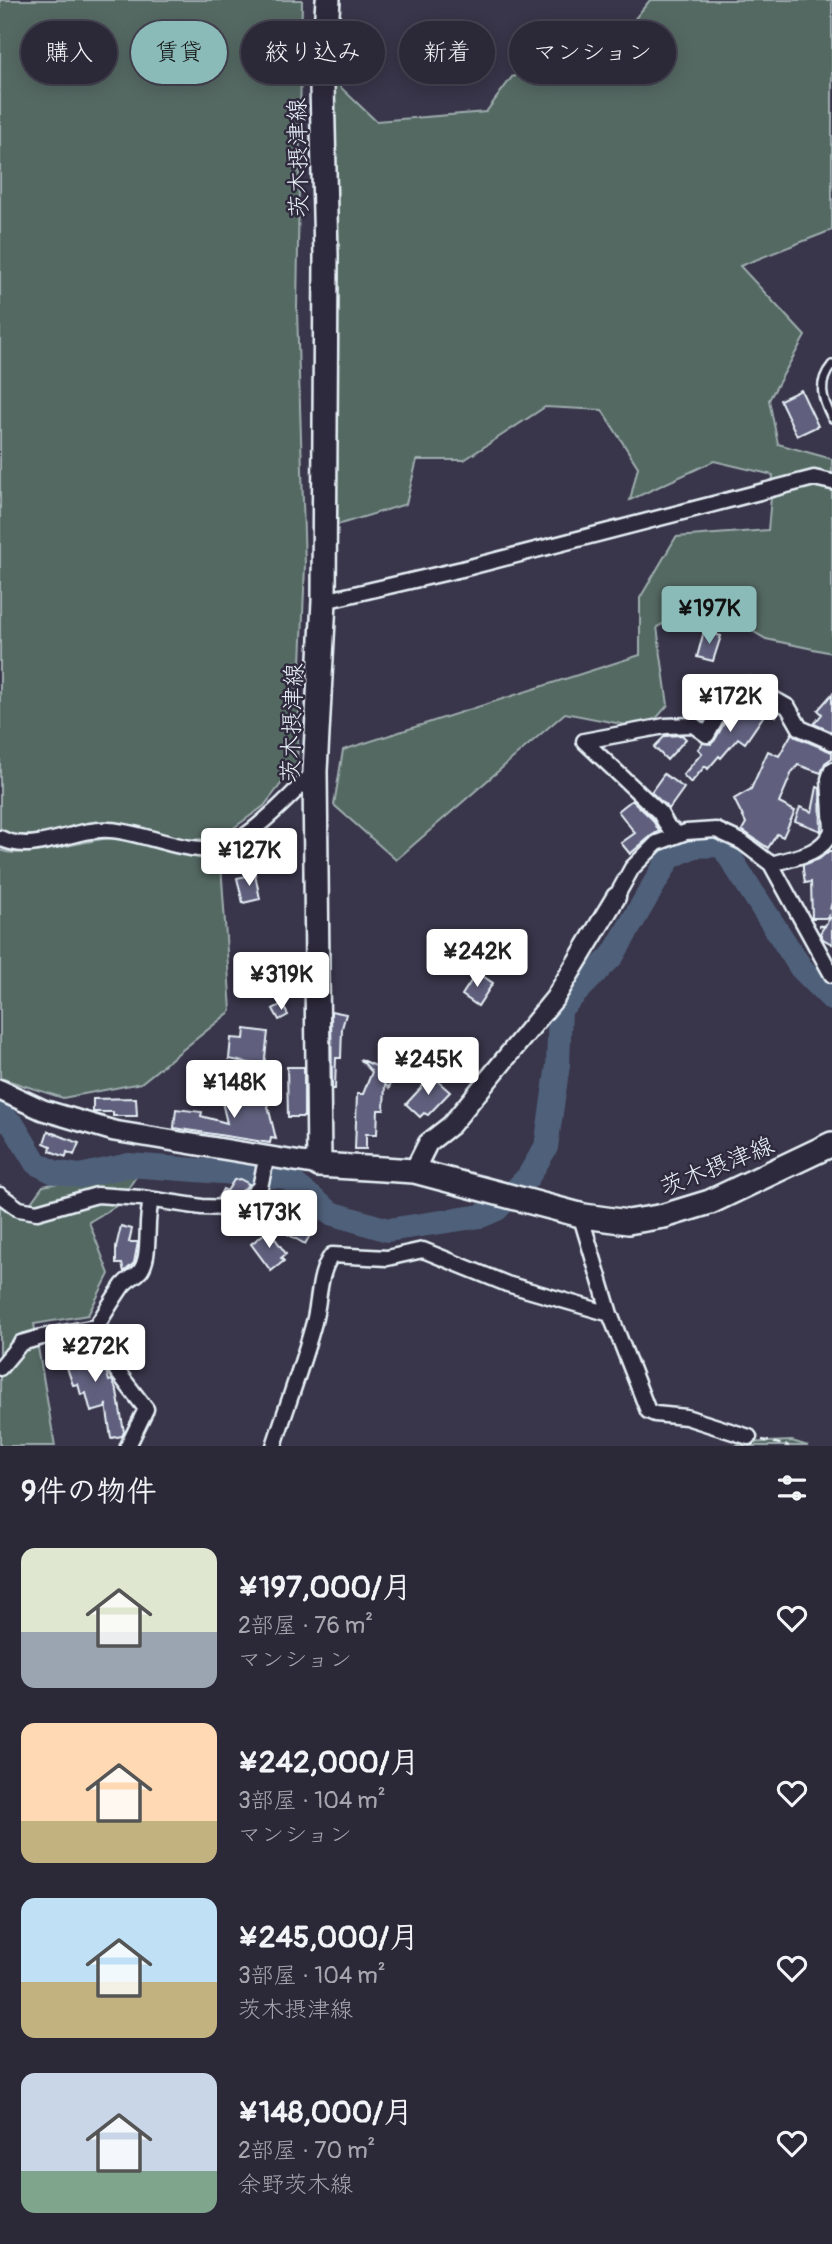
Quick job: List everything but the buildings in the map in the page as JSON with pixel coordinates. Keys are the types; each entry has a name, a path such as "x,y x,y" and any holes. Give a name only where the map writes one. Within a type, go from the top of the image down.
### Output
{"main road":[{"name":"茨木摂津線","path":"328,0 323,86 326,256 324,601 316,771 319,1165 414,1171 584,1216 628,1222 664,1216 710,1202 832,1144"},
{"path":"0,1090 43,1110 114,1131 319,1165"}],"street":[{"path":"324,601 462,569 814,478 832,482"},
{"path":"678,834 668,827 660,813 583,741 665,726 693,725 708,735 732,690 749,685 788,707 800,728 832,742"},
{"path":"771,864 816,851 831,836 832,770"},
{"path":"0,838 24,844 109,830 152,837 189,848 219,848 230,845 255,827 289,799 316,771"},
{"path":"414,1171 428,1143 451,1125 555,998 632,868 657,843 686,831 716,830 742,842 771,864 832,975"},
{"path":"0,1195 19,1209 37,1212 97,1195 228,1208 242,1205 260,1187 267,1156"},
{"path":"0,1368 21,1343 96,1327 126,1282 136,1278 142,1267 146,1257 151,1201"},
{"path":"584,1216 583,1224 610,1314 648,1411 686,1417 749,1437"},
{"path":"274,1446 314,1322 322,1287 323,1267 332,1255 387,1258 423,1250 506,1284 610,1314"},
{"path":"96,1327 108,1339 117,1371 146,1409 128,1446"}],"lane":[{"path":"832,365 822,383 823,400 832,418"}],"path":[{"path":"808,933 816,926 825,926 832,903"},
{"path":"749,1437 786,1446"}],"green space":[{"path":"0,0 302,0 302,21 241,21 241,84 301,84 297,310 305,565 297,763 264,806 221,837 191,840 112,824 47,835 11,835 0,828"},
{"path":"650,0 832,0 832,230 740,266 805,336 769,400 778,444 832,459 832,653 766,639 703,602 657,627 668,705 647,729 565,713 396,860 334,805 343,750 640,655 640,598 676,537 768,530 773,475 714,461 630,500 638,467 602,410 545,407 464,460 417,460 406,504 331,527 331,84 337,84 376,121 486,112 509,81 509,84 676,84 676,21 633,21"},
{"path":"112,838 151,845 221,864 231,1011 141,1083 63,1098 0,1078 0,850 23,853"},
{"path":"142,1168 116,1206 89,1222 109,1274 88,1315 34,1324 55,1446 0,1446 0,1198 24,1212 43,1186"},
{"path":"792,1441 808,1446 735,1446 743,1443"}],"waterway":[{"path":"0,1115 13,1125 36,1163 54,1172 80,1176 129,1165 286,1177 331,1213 388,1230 481,1216 497,1209 528,1177 546,1147 558,1065 560,1009 613,955 670,857 694,846 722,845 801,968 832,999"}]}
